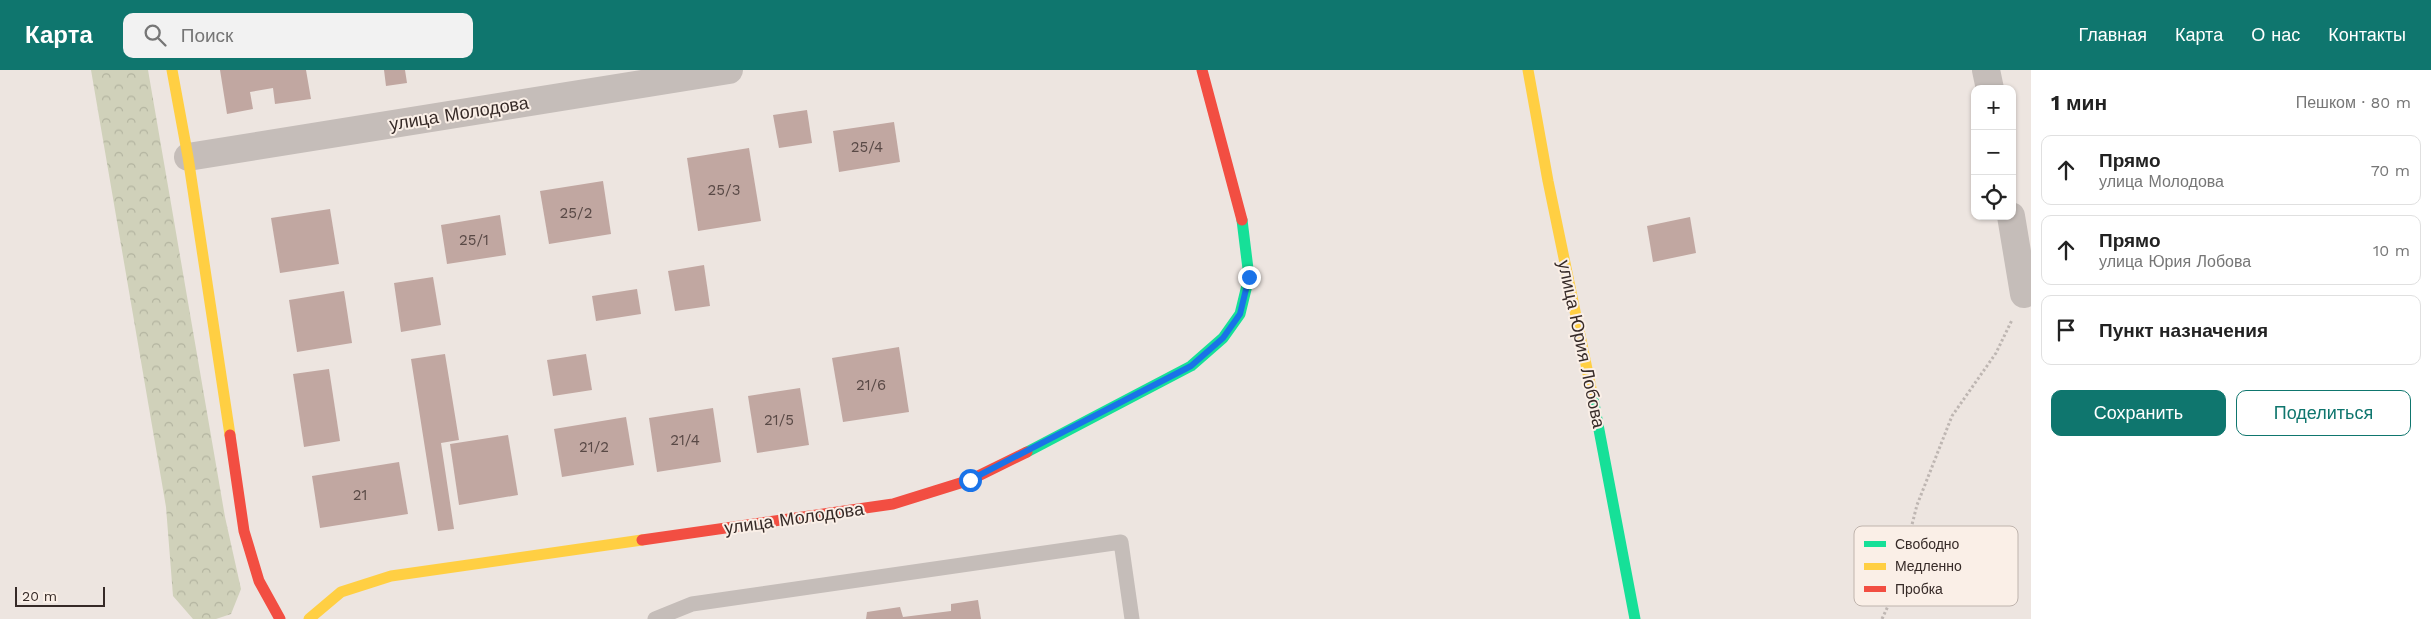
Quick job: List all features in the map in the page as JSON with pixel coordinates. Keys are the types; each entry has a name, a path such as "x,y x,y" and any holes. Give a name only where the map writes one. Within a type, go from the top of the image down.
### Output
{"street":[{"path":"172,70 188,157 244,531 259,581 280,619"},
{"name":"улица Молодова","path":"188,157 729,70"},
{"name":"улица Молодова","path":"309,619 341,592 391,576 894,504 970,480 1191,366 1223,338 1240,314 1249,277 1244,226 1202,70"},
{"name":"улица Юрия Лобова","path":"1528,70 1548,181 1603,446 1635,619"},
{"path":"1986,70 1989,85"},
{"path":"2012,220 2024,294"}],"lane":[{"path":"655,619 692,604 1121,542 1132,619"}],"path":[{"path":"1912,526 1917,505 1952,416 1996,353 2024,294"},
{"path":"1882,619 1888,606"}],"green space":[{"path":"91,70 148,70 225,517 241,589 231,614 216,619 193,619 173,596 166,507"}],"building":[{"path":"220,70 306,70 311,99 275,104 273,88 250,92 253,109 227,114"},
{"path":"384,70 405,70 407,83 386,86"},
{"path":"807,110 812,143 779,148 773,115"},
{"path":"894,122 900,162 839,172 833,131"},
{"path":"749,148 761,221 698,231 687,158"},
{"path":"603,181 611,234 549,244 540,191"},
{"path":"330,209 339,264 280,273 271,218"},
{"path":"500,215 506,255 447,264 441,225"},
{"path":"1690,217 1696,253 1653,262 1647,226"},
{"path":"704,265 710,306 675,311 668,271"},
{"path":"433,277 441,325 401,332 394,283"},
{"path":"637,289 641,314 596,321 592,296"},
{"path":"344,291 352,343 297,352 289,300"},
{"path":"899,347 909,412 843,422 832,358"},
{"path":"445,354 459,440 441,443 454,529 438,531 411,359"},
{"path":"586,354 592,390 553,396 547,360"},
{"path":"329,369 340,441 304,447 293,374"},
{"path":"800,388 809,445 757,453 748,396"},
{"path":"713,408 721,462 657,472 649,418"},
{"path":"626,417 634,465 562,477 554,429"},
{"path":"508,435 518,495 459,505 450,444"},
{"path":"399,462 408,514 320,528 312,476"},
{"path":"978,600 981,619 866,619 867,612 900,607 903,617 951,611 951,604"}],"traffic: fast":[{"path":"1027,452 1191,366 1223,338 1240,314 1249,277 1242,220"},
{"path":"1592,393 1635,619"}],"traffic: slow":[{"path":"172,70 188,157 230,435"},
{"path":"1528,70 1548,181 1592,393"},
{"path":"309,619 341,592 391,576 642,540"}],"traffic: jam":[{"path":"1202,70 1242,220"},
{"path":"230,435 244,531 259,581 280,619"},
{"path":"642,540 893,504 970,480 1027,452"}],"route":[{"path":"970,480 1191,366 1223,338 1240,314 1249,277"}]}
